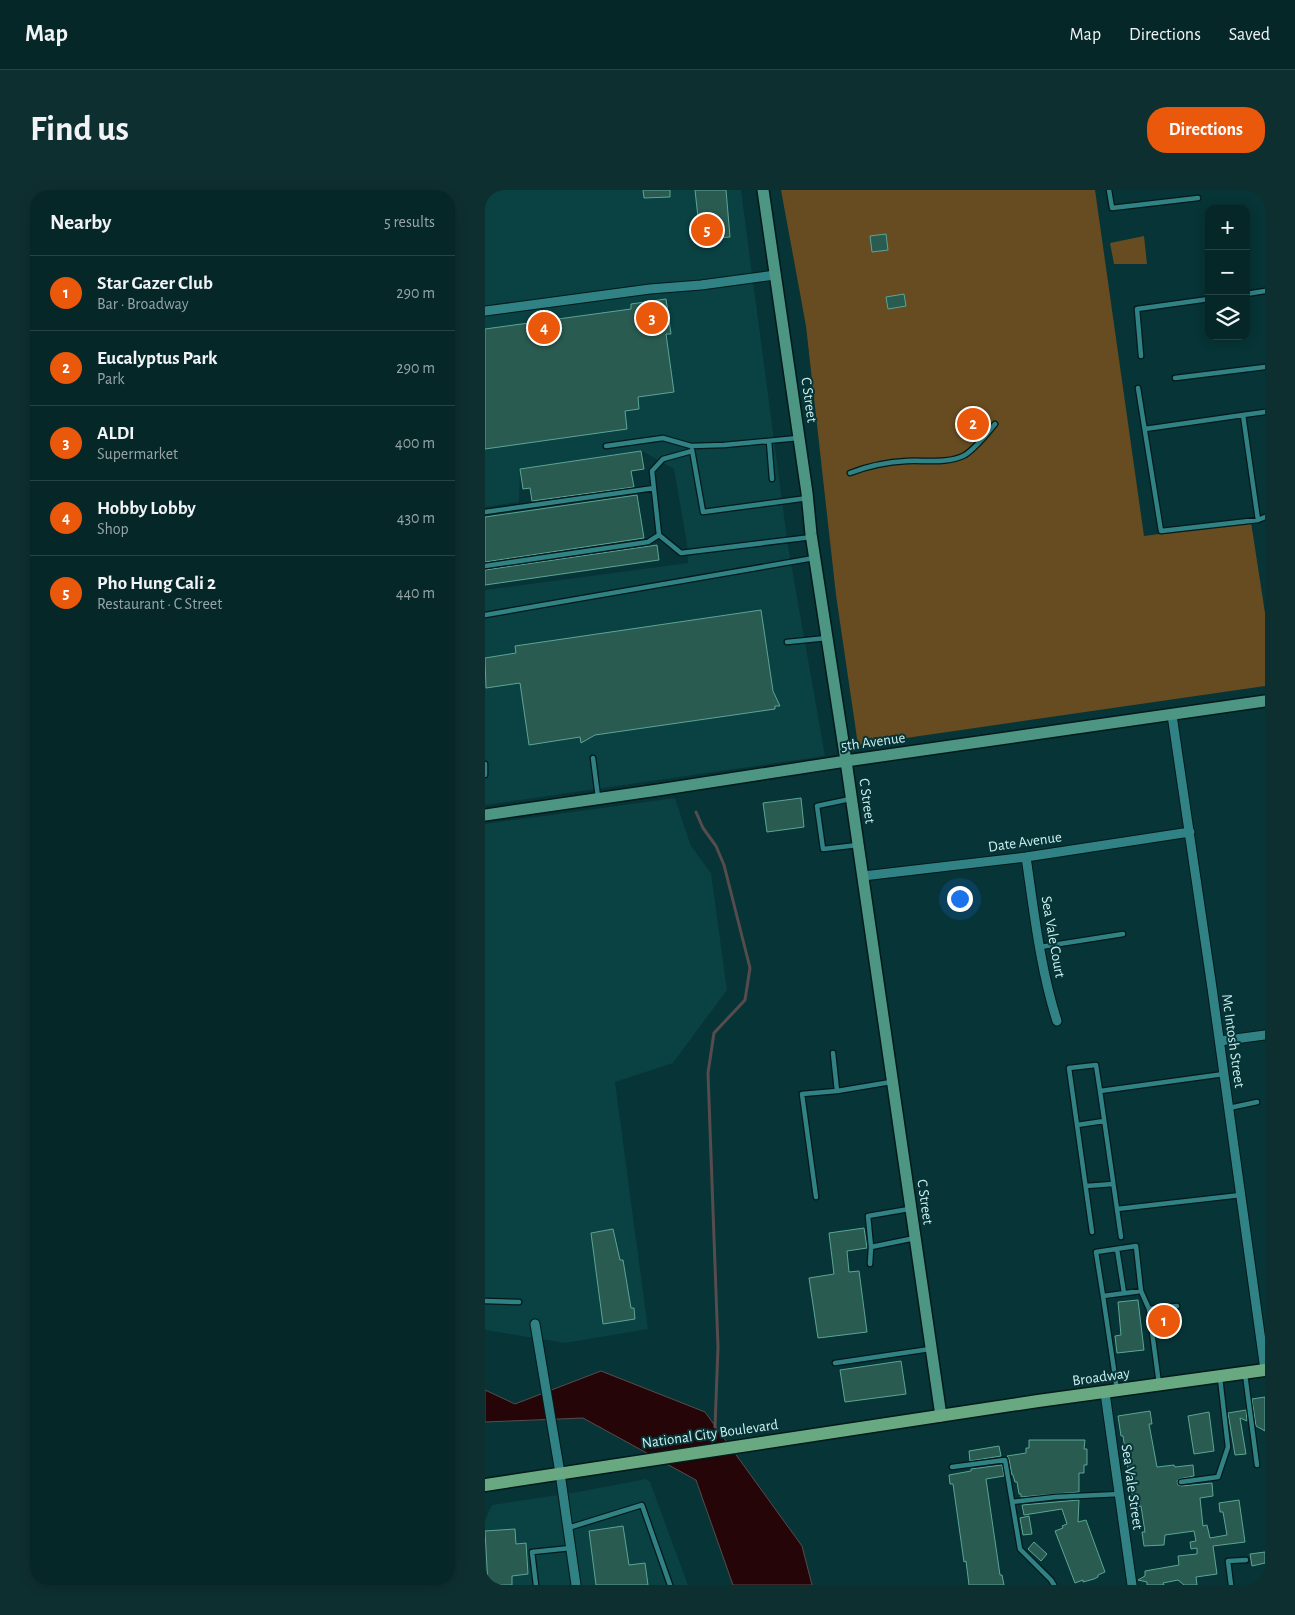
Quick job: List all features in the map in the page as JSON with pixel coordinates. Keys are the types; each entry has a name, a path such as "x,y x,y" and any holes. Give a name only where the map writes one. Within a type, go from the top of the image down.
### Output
{"main road":[{"name":"C Street","path":"763,190 941,1416"},
{"name":"5th Avenue","path":"485,815 1265,701"},
{"name":"Broadway","path":"941,1416 1265,1370"},
{"name":"National City Boulevard","path":"485,1485 560,1472 941,1416"}],"street":[{"path":"485,311 650,289 701,286 775,275"},
{"name":"Mc Intosh Street","path":"1172,715 1241,1195 1262,1326 1265,1370"},
{"name":"Date Avenue","path":"863,876 1026,857 1190,832"},
{"name":"Sea Vale Court","path":"1026,857 1049,997 1057,1020"},
{"path":"1220,1041 1265,1035"},
{"path":"535,1324 560,1472 576,1585"},
{"name":"Sea Vale Street","path":"1111,1392 1119,1494 1132,1585"}],"lane":[{"path":"1109,190 1112,208 1198,198"},
{"path":"1250,293 1265,291"},
{"path":"1141,356 1137,309 1205,300"},
{"path":"1175,378 1265,367"},
{"path":"1138,388 1161,531 1258,520 1265,517"},
{"path":"1145,429 1265,412"},
{"path":"1243,415 1258,520"},
{"path":"850,473 863,468 907,461 951,460 964,455 978,444 995,424"},
{"path":"606,446 663,438 691,448"},
{"path":"799,438 691,448 663,459 652,471 659,535 681,553 812,537"},
{"path":"769,441 772,478"},
{"path":"691,448 703,512 808,498"},
{"path":"485,512 654,488"},
{"path":"485,566 648,542 659,535"},
{"path":"485,615 815,558"},
{"path":"787,642 827,638"},
{"path":"593,758 599,798"},
{"path":"485,764 485,774"},
{"path":"851,799 817,806 823,849 858,845"},
{"path":"1040,947 1123,934"},
{"path":"833,1053 837,1091"},
{"path":"1092,1232 1069,1068 1097,1065 1121,1237"},
{"path":"1100,1091 1224,1074"},
{"path":"816,1197 802,1094 837,1091 893,1082"},
{"path":"1229,1108 1257,1102"},
{"path":"1077,1125 1104,1121"},
{"path":"1086,1186 1113,1184"},
{"path":"1117,1209 1241,1195"},
{"path":"870,1264 871,1247 868,1216 911,1209"},
{"path":"871,1247 915,1238"},
{"path":"1111,1392 1103,1296 1096,1252 1135,1246 1141,1291 1149,1308 1159,1386"},
{"path":"1117,1249 1124,1293"},
{"path":"1103,1296 1141,1291"},
{"path":"485,1301 519,1302"},
{"path":"1149,1308 1177,1306"},
{"path":"835,1363 931,1349"},
{"path":"1245,1373 1257,1465"},
{"path":"1181,1482 1218,1477 1228,1447 1220,1377"},
{"path":"952,1468 1005,1460 1019,1549 1054,1585"},
{"path":"1012,1502 1056,1497 1119,1494"},
{"path":"568,1528 642,1505 670,1585"},
{"path":"536,1585 532,1552 571,1548"},
{"path":"1231,1585 1228,1561 1246,1560"}],"shaded area":[{"path":"485,190 741,190 788,546 825,756 485,805 485,590 688,563 687,544 674,469 642,451 520,469 519,502 485,507"},
{"path":"781,190 1095,190 1144,536 1251,522 1265,613 1265,686 858,745 836,595 806,326"},
{"path":"1144,236 1147,264 1114,264 1110,243"},
{"path":"675,798 691,846 711,873 727,990 673,1063 615,1082 648,1329 565,1343 485,1330 485,824"},
{"path":"601,1371 705,1412 802,1546 812,1585 733,1585 696,1480 583,1418 485,1422 485,1390 515,1404"},
{"path":"646,1479 650,1482 688,1585 485,1585 485,1520 492,1505"}],"building":[{"path":"643,190 670,190 670,197 644,198"},
{"path":"695,190 726,190 730,237 716,238 716,235 700,236"},
{"path":"886,234 888,250 872,252 870,236"},
{"path":"904,294 906,306 888,309 886,297"},
{"path":"666,299 671,334 666,334 674,392 638,397 639,409 625,411 627,429 485,449 485,329 631,309 631,304"},
{"path":"641,451 644,469 631,471 634,487 532,501 530,488 523,489 520,469"},
{"path":"637,495 644,538 485,562 485,517"},
{"path":"657,545 659,560 485,585 485,570"},
{"path":"761,610 773,691 780,706 775,706 775,709 595,735 581,743 580,737 529,745 520,683 486,688 485,658 516,653 515,646"},
{"path":"801,798 804,827 767,832 763,803"},
{"path":"864,1228 867,1248 847,1251 849,1272 859,1271 867,1332 818,1338 809,1278 834,1274 829,1233"},
{"path":"613,1229 620,1260 623,1260 631,1308 634,1308 635,1319 603,1324 591,1233"},
{"path":"1138,1300 1144,1350 1117,1353 1115,1336 1121,1335 1118,1302"},
{"path":"901,1361 906,1394 845,1402 840,1370"},
{"path":"1265,1397 1265,1431 1256,1426 1252,1399"},
{"path":"1246,1410 1247,1421 1240,1418 1246,1454 1235,1455 1228,1413"},
{"path":"1150,1411 1152,1424 1149,1424 1157,1467 1193,1465 1194,1476 1179,1479 1177,1481 1178,1485 1212,1483 1213,1496 1200,1498 1203,1526 1207,1525 1210,1538 1227,1535 1223,1512 1220,1512 1219,1503 1239,1500 1245,1542 1213,1546 1217,1574 1196,1577 1197,1585 1184,1585 1178,1580 1163,1583 1164,1585 1147,1585 1147,1582 1138,1580 1145,1576 1145,1571 1179,1565 1178,1556 1197,1554 1197,1548 1191,1549 1190,1542 1196,1541 1194,1531 1165,1535 1164,1545 1144,1546 1142,1532 1145,1532 1141,1506 1134,1508 1118,1416"},
{"path":"1209,1412 1214,1451 1194,1454 1188,1416"},
{"path":"1029,1440 1085,1440 1084,1449 1087,1449 1087,1465 1084,1465 1084,1473 1079,1473 1079,1492 1021,1497 1007,1456 1026,1453 1026,1448 1029,1448"},
{"path":"999,1446 1001,1456 970,1461 969,1451"},
{"path":"1002,1465 1004,1476 986,1479 1000,1575 1002,1575 1004,1585 969,1585 953,1484 950,1484 949,1475 971,1471 971,1469"},
{"path":"1079,1500 1078,1522 1086,1520 1105,1572 1094,1579 1075,1583 1055,1531 1067,1524 1062,1509 1024,1515 1022,1505"},
{"path":"1029,1516 1032,1534 1023,1535 1020,1518"},
{"path":"623,1526 629,1565 645,1563 648,1585 596,1585 589,1531"},
{"path":"515,1529 516,1544 526,1543 528,1574 512,1576 512,1585 488,1585 485,1531"},
{"path":"1034,1542 1047,1554 1041,1561 1028,1549"},
{"path":"1265,1552 1265,1563 1252,1566 1250,1554"}],"waterway":[{"path":"696,812 703,828 716,846 724,865 750,968 745,1000 714,1033 708,1073 718,1347 715,1427"}],"place":[{"name":"Pho Hung Cali 2","path":"707,230"},
{"name":"ALDI","path":"652,318"},
{"name":"Hobby Lobby","path":"544,328"},
{"name":"Eucalyptus Park","path":"973,424"},
{"name":"Star Gazer Club","path":"1164,1321"}]}
